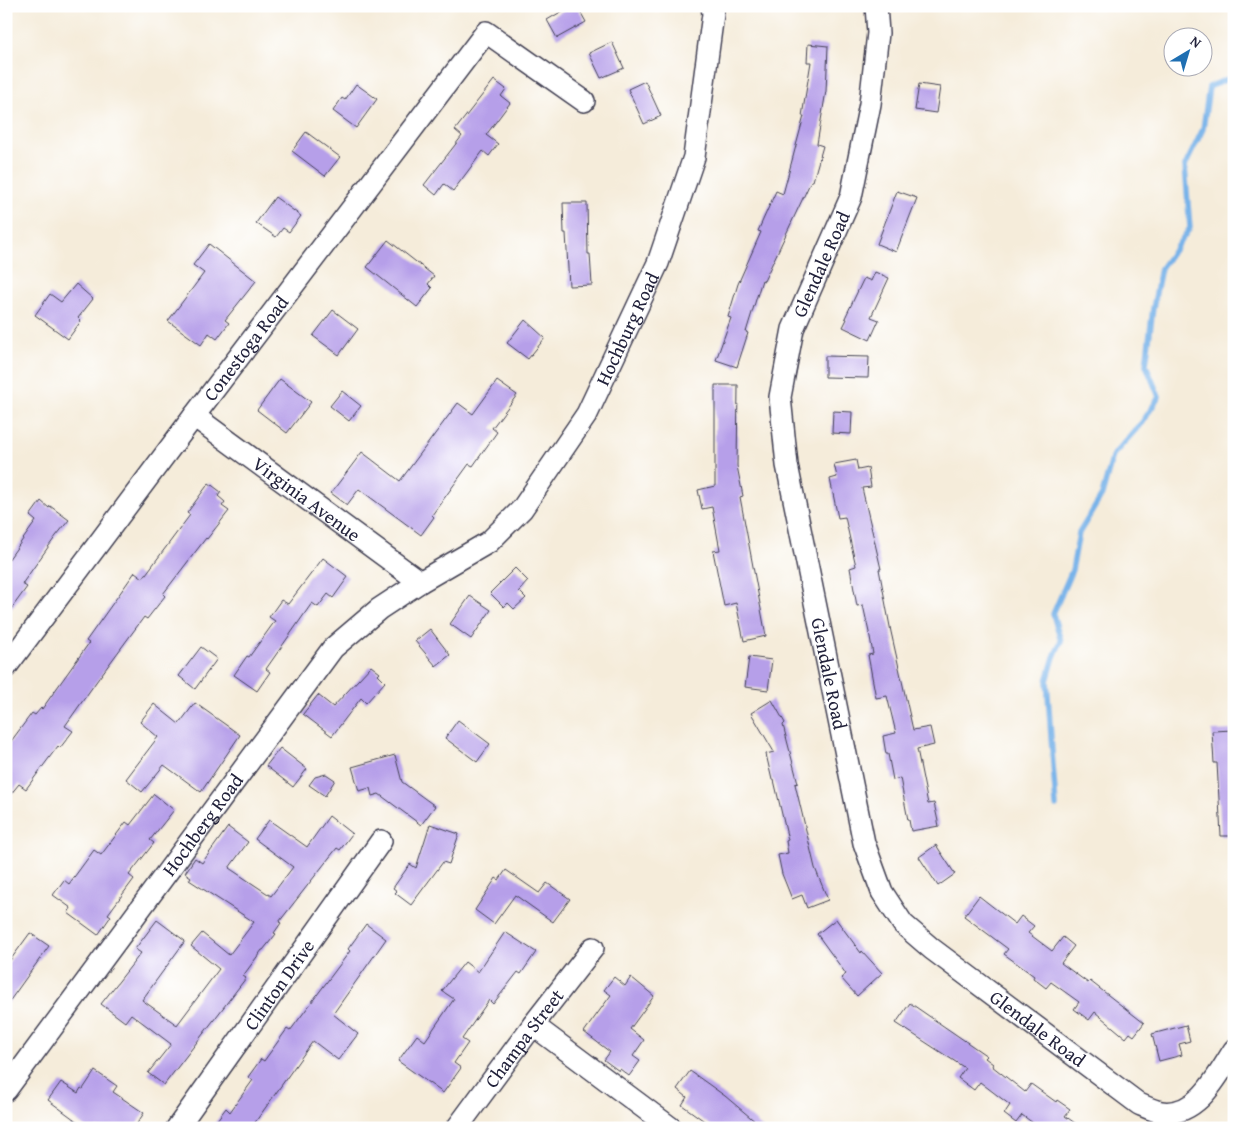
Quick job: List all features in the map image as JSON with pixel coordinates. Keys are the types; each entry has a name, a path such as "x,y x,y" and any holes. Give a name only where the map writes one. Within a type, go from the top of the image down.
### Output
{"street":[{"name":"Hochburg Road","path":"420,582 488,542 522,509 587,414 658,263 694,157 713,14 712,6"},
{"name":"Glendale Road","path":"876,6 878,33 870,104 851,197 793,329 780,397 787,465 864,843 882,892 903,924 932,949 1139,1104 1159,1112 1174,1113 1192,1105 1209,1090 1234,1050"},
{"name":"Conestoga Road","path":"6,667 486,32 584,101"},
{"name":"Virginia Avenue","path":"194,416 420,582"},
{"name":"Hochberg Road","path":"6,1090 333,648 379,608 420,582"},
{"name":"Clinton Drive","path":"177,1128 381,841"},
{"name":"Champa Street","path":"457,1128 593,948"},
{"path":"533,1025 671,1128"}],"building":[{"path":"571,6 577,6 586,22 557,38 547,20"},
{"path":"612,42 624,68 601,78 589,53"},
{"path":"808,44 828,46 826,91 817,144 823,146 813,181 811,181 764,281 762,280 737,367 716,360 731,318 728,317 738,284 761,232 758,231 776,191 783,194 804,116 802,116 811,62 807,62"},
{"path":"494,80 506,89 501,96 510,103 486,135 498,144 489,156 483,151 453,191 444,184 436,195 424,185 462,136 455,130"},
{"path":"645,81 661,116 644,124 628,89"},
{"path":"356,84 377,99 356,128 333,111 342,98 345,100"},
{"path":"919,84 940,87 936,113 915,110"},
{"path":"306,132 340,157 325,176 292,151"},
{"path":"897,191 917,198 896,252 877,244"},
{"path":"275,197 301,216 289,232 283,228 276,237 256,223"},
{"path":"563,203 587,203 588,254 590,254 592,285 569,286"},
{"path":"388,240 434,276 428,284 432,288 417,307 367,267"},
{"path":"209,244 256,281 225,320 229,323 217,339 209,333 201,345 168,321 204,273 193,265"},
{"path":"875,272 889,278 871,317 879,320 870,340 843,327 847,319 845,318 864,278 871,281"},
{"path":"76,284 93,299 78,318 81,321 68,339 35,315 50,294 61,302"},
{"path":"333,310 358,329 339,355 313,336"},
{"path":"525,320 545,338 528,359 507,343"},
{"path":"825,356 869,357 868,378 825,377"},
{"path":"280,379 311,402 287,433 257,410"},
{"path":"497,381 517,395 492,428 497,432 473,466 469,464 432,515 434,517 421,535 359,489 347,505 331,493 362,452 400,481 458,403 473,414"},
{"path":"715,385 738,385 737,466 743,496 740,497 766,636 744,641 736,603 724,606 713,551 720,550 712,507 702,509 698,490 715,486"},
{"path":"342,391 361,406 349,421 330,406"},
{"path":"833,411 852,412 851,434 832,433"},
{"path":"856,460 858,470 868,468 871,487 862,488 881,569 879,569 891,632 913,730 930,727 934,745 917,749 928,804 934,803 939,826 911,831 900,778 893,780 888,754 886,754 883,736 896,733 887,696 876,698 868,655 873,654 870,637 863,605 857,606 850,568 856,566 845,517 838,518 830,479 837,477 834,464"},
{"path":"209,483 221,492 218,496 225,502 222,506 229,511 163,594 165,596 147,619 144,617 96,682 65,726 73,731 60,748 58,746 26,789 19,784 6,800 6,748 32,713 35,715 42,709 89,643 86,641 135,572 143,578 190,515 187,513"},
{"path":"41,501 69,520 22,584 27,587 6,616 6,563 36,521 30,516"},
{"path":"323,558 348,577 333,598 328,594 318,607 312,603 266,669 270,672 257,691 234,675 275,621 269,617 281,600 288,604"},
{"path":"515,568 528,581 519,591 526,598 514,609 508,603 504,607 490,593"},
{"path":"470,596 491,610 471,639 450,624"},
{"path":"430,629 450,655 436,666 415,641"},
{"path":"201,647 217,659 195,689 179,676"},
{"path":"749,657 772,660 768,690 745,687"},
{"path":"371,666 380,673 378,675 385,682 366,703 361,698 332,736 303,714 318,695 333,707"},
{"path":"772,700 785,723 783,725 798,783 795,784 815,868 828,900 807,908 802,895 792,899 782,874 778,855 788,853 786,841 788,840 766,754 774,752 751,713"},
{"path":"195,703 240,735 201,792 164,765 142,792 126,779 158,737 140,722 154,704 179,724"},
{"path":"458,720 490,744 477,762 445,738"},
{"path":"1234,730 1234,836 1221,836 1217,763 1214,763 1212,731"},
{"path":"280,748 307,769 293,787 266,766"},
{"path":"395,755 402,782 435,806 421,825 379,794 372,796 370,788 359,791 352,767"},
{"path":"326,774 335,780 325,796 309,785 315,777"},
{"path":"154,794 174,810 150,840 154,843 129,875 134,879 108,914 111,916 98,935 68,913 71,908 53,895 64,880 69,884 94,850 101,855 126,822 130,825"},
{"path":"329,816 352,834 340,850 337,848 279,922 281,923 274,933 276,934 243,976 246,978 164,1085 148,1073 171,1044 131,1014 125,1022 101,1004 141,953 135,949 157,920 185,941 142,1000 177,1025 219,969 191,946 202,933 229,955 254,922 189,880 191,877 185,873 195,858 202,863 228,827 248,842 229,868 271,896 293,867 255,839 269,820 307,847"},
{"path":"430,824 459,834 449,864 443,862 411,905 395,893 397,891 393,888 410,864 416,868"},
{"path":"936,845 955,874 938,886 919,857"},
{"path":"506,870 539,893 547,883 570,899 553,922 515,895 494,924 475,910 496,878 499,880"},
{"path":"979,896 1015,924 1021,916 1034,926 1028,933 1052,951 1063,937 1074,946 1061,963 1088,983 1090,981 1144,1023 1134,1036 1130,1033 1126,1038 1095,1012 1089,1020 1074,1009 1079,1002 1051,982 1046,988 1033,978 1034,976 1004,954 1008,949 964,916"},
{"path":"836,919 861,953 862,951 882,973 857,996 841,978 846,974 817,934"},
{"path":"366,924 386,939 333,1014 358,1034 338,1060 313,1041 251,1128 211,1128 226,1108 230,1112 253,1080 248,1077 261,1059 264,1061 287,1029 290,1031 350,951 348,949"},
{"path":"505,932 536,952 521,974 518,972 493,1004 489,1000 462,1039 468,1043 454,1063 461,1068 443,1093 398,1061 417,1035 425,1041 454,999 442,991 465,962 478,972"},
{"path":"30,933 49,946 6,1006 6,966"},
{"path":"614,977 625,986 631,977 654,996 630,1029 644,1040 633,1056 640,1061 629,1076 604,1060 610,1052 584,1032 611,995 604,990"},
{"path":"910,1003 987,1056 985,1058 993,1064 992,1066 1025,1092 1031,1084 1056,1102 1057,1100 1070,1109 1065,1116 1082,1128 1040,1128 1022,1115 1016,1123 1004,1114 1010,1105 980,1082 974,1090 958,1078 965,1068 896,1023"},
{"path":"1186,1025 1190,1041 1179,1044 1182,1055 1159,1061 1152,1034"},
{"path":"95,1071 117,1086 113,1092 144,1113 134,1128 86,1128 48,1100 61,1082 78,1093 81,1088 83,1089"},
{"path":"690,1071 725,1096 763,1128 714,1128 682,1105 687,1097 677,1089"}],"waterway":[{"path":"1056,806 1047,681 1061,641 1053,614 1072,570 1079,533 1102,495 1113,455 1141,424 1159,397 1146,365 1153,308 1161,268 1190,228 1185,166 1203,129 1209,87 1234,76"}]}
